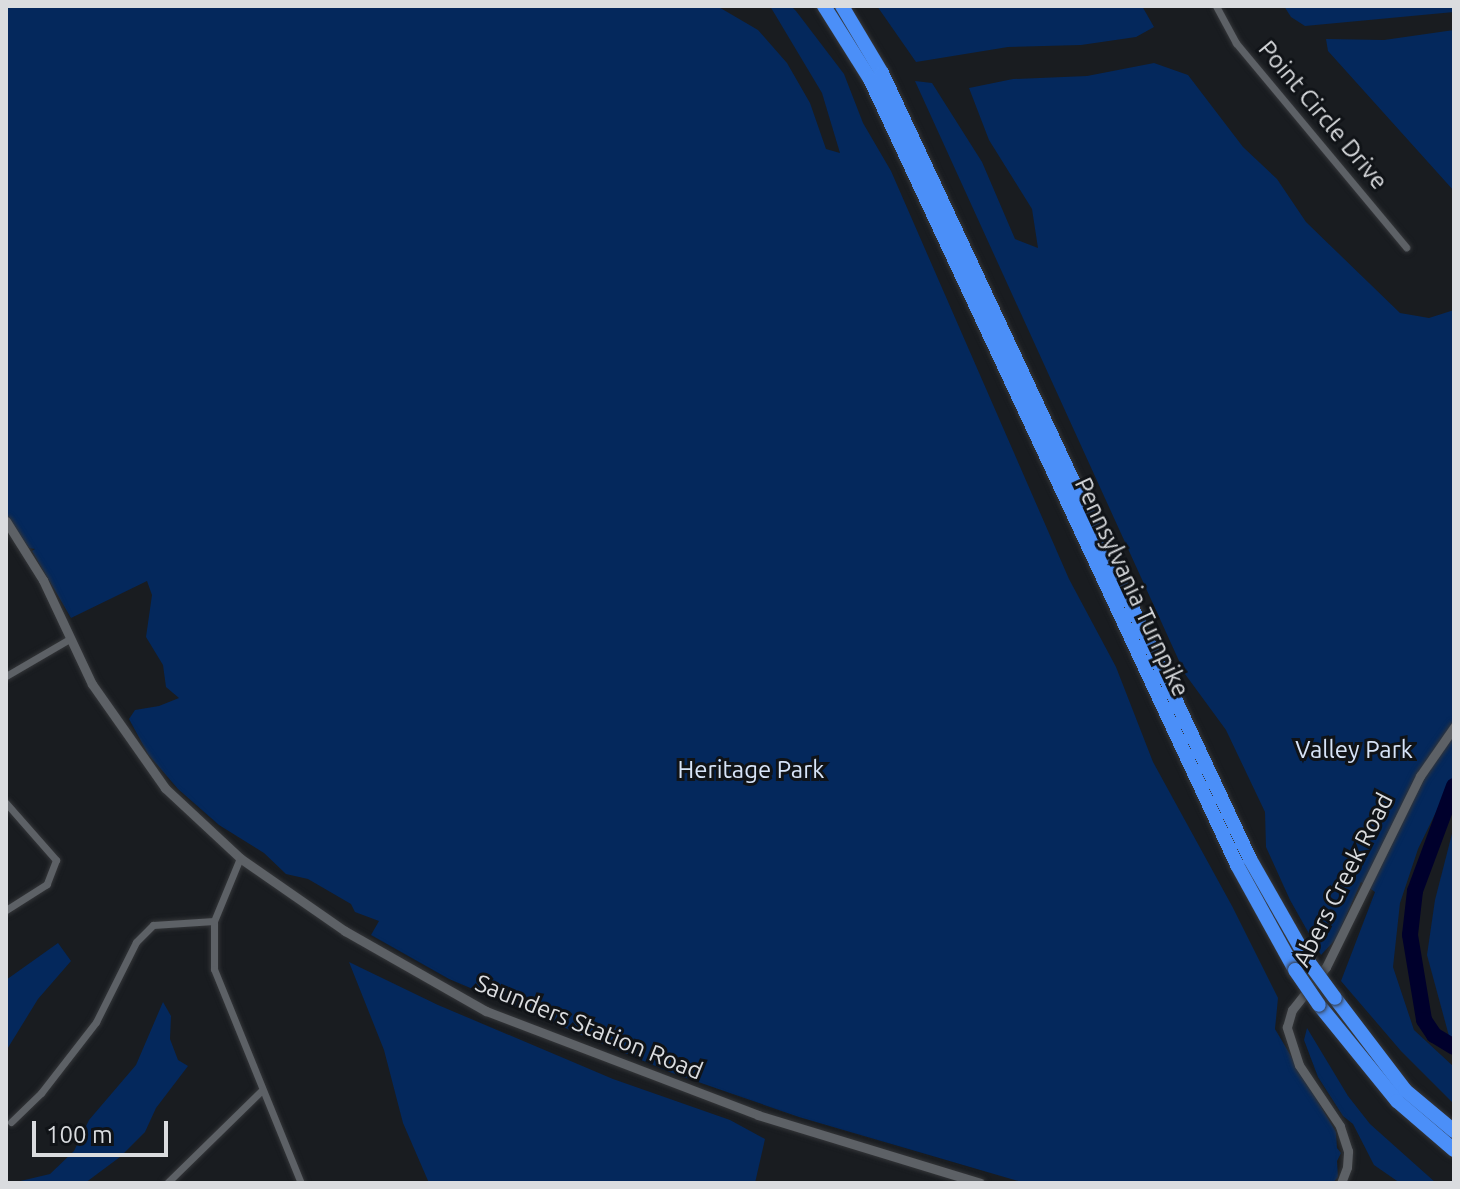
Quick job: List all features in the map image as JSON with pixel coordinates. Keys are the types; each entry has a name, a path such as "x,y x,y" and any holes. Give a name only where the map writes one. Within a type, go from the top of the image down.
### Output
{"highway":[{"name":"Pennsylvania Turnpike","path":"824,6 870,79 1237,865 1295,970 1319,1005 1397,1101 1454,1150"},
{"name":"Pennsylvania Turnpike","path":"842,6 889,87 1250,859 1310,964 1335,998 1405,1090 1454,1131"}],"street":[{"name":"Point Circle Drive","path":"1216,6 1236,43 1406,247"},
{"name":"Saunders Station Road","path":"6,521 43,580 100,697 165,788 240,858 345,931 486,1011 758,1115 980,1183"},
{"path":"6,676 71,638"},
{"name":"Abers Creek Road","path":"1341,1183 1347,1167 1348,1151 1340,1126 1299,1065 1287,1027 1296,1003 1326,967 1420,776 1454,727"},
{"path":"6,803 56,860 47,884 6,910"},
{"path":"240,858 214,921 214,969 301,1183"},
{"path":"11,1122 41,1093 96,1022 136,942 153,925 214,921"},
{"path":"167,1183 262,1090"}],"green space":[{"name":"Heritage Park","path":"6,6 717,6 758,30 787,63 810,103 826,149 840,153 822,93 770,6 791,6 844,74 863,123 891,171 1069,579 1116,667 1153,762 1232,906 1278,998 1275,1029 1336,1132 1337,1148 1341,1153 1337,1161 1338,1177 1333,1183 1025,1183 799,1117 672,1073 449,979 371,935 379,921 355,912 351,904 308,879 286,874 264,853 219,825 178,789 148,754 129,719 135,710 159,706 179,698 166,687 163,665 146,637 152,595 147,581 71,618 32,551 35,549 29,548 6,514"},
{"path":"877,6 1142,6 1154,27 1136,37 1081,45 1008,47 916,62"},
{"path":"1284,6 1454,6 1454,12 1305,26 1291,17"},
{"path":"1454,30 1454,191 1328,51 1326,39 1384,40"},
{"name":"Valley Park","path":"1154,63 1188,75 1243,147 1277,179 1306,222 1400,313 1429,318 1454,310 1454,775 1418,849 1400,903 1393,967 1414,1030 1454,1067 1454,1104 1401,1051 1341,981 1375,892 1361,882 1336,939 1321,955 1290,900 1266,847 1265,812 1226,730 1185,674 915,81 932,83 982,162 1015,239 1038,248 1032,209 989,140 969,88 1013,79 1087,76"},
{"path":"1454,826 1454,1038 1449,1036 1427,955 1435,900"},
{"path":"58,943 71,961 38,999 6,1051 6,980"},
{"path":"349,962 438,1005 613,1079 730,1120 765,1139 755,1183 429,1183 403,1123 384,1050"},
{"path":"163,1002 171,1016 170,1039 178,1060 188,1066 156,1108 145,1132 120,1157 85,1183 12,1183 50,1174 74,1151 89,1120 136,1065"},
{"path":"1307,1028 1348,1096 1370,1124 1436,1183 1400,1183 1374,1165 1353,1124 1343,1116 1318,1077 1304,1040"}],"waterway":[{"path":"1454,786 1415,891 1410,935 1424,1020 1434,1035 1454,1047"}]}
